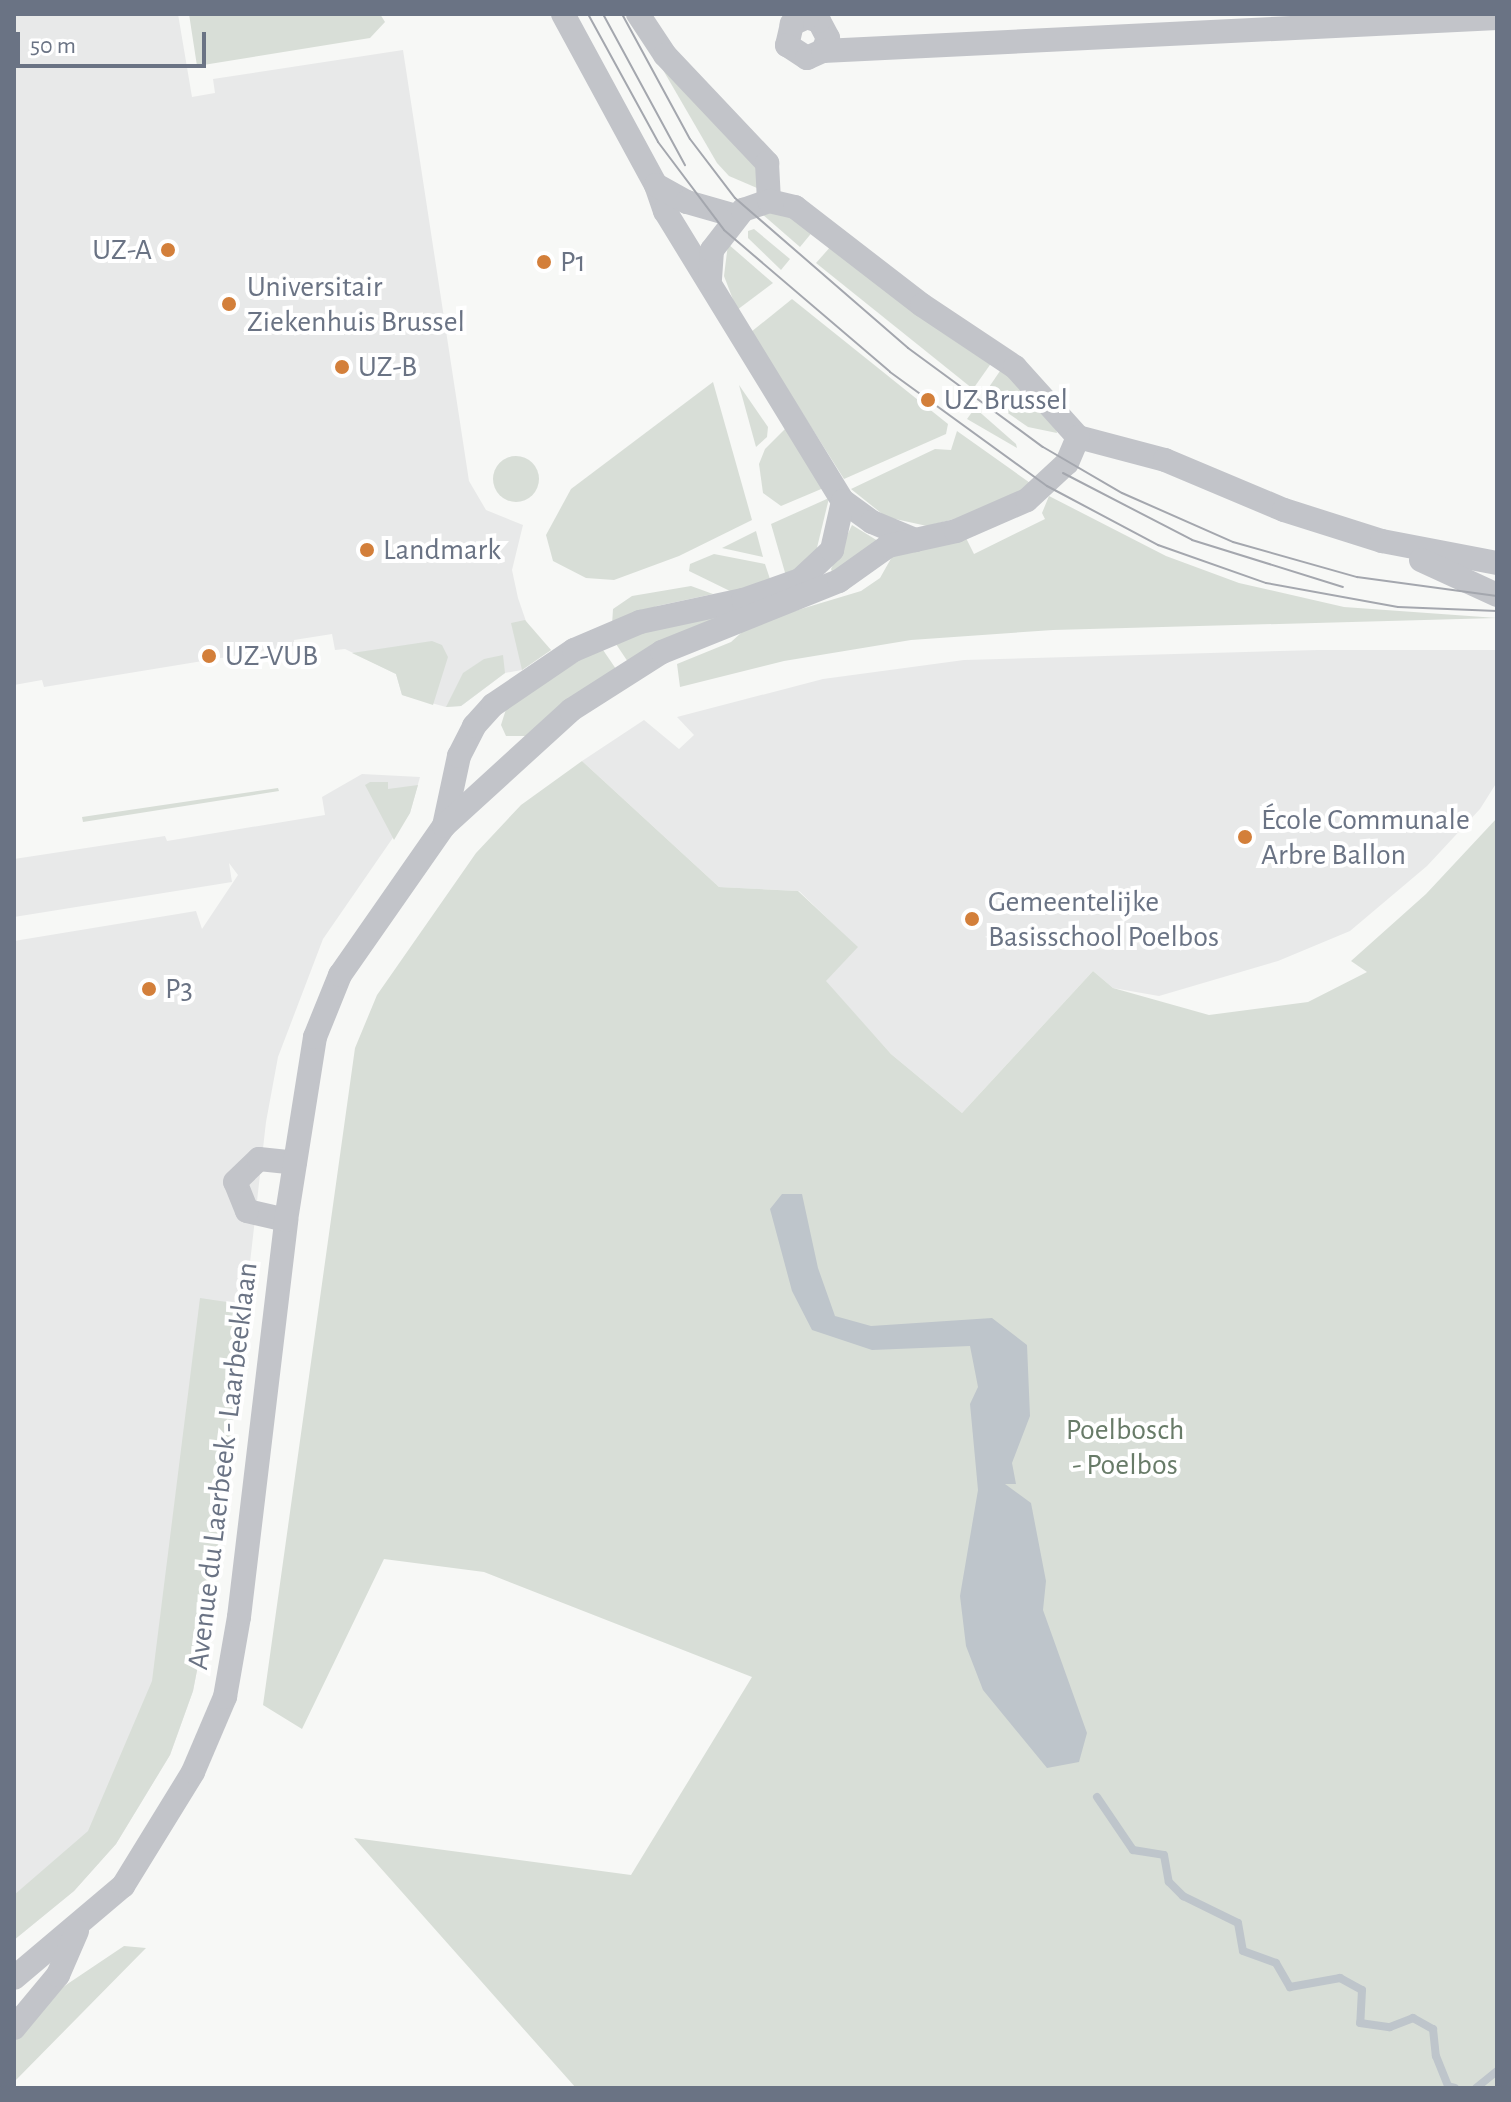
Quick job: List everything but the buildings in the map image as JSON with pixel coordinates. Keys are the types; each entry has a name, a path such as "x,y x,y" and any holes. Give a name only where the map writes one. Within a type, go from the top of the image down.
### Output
{"street":[{"path":"563,14 656,185 665,211 710,279 843,501 872,522 915,540"},
{"path":"638,14 665,55 767,163 769,201"},
{"path":"823,51 828,38 824,26 807,16 792,24 787,45 801,58 823,51 1497,18"},
{"path":"656,185 687,202 736,216"},
{"path":"710,279 712,250 736,216 769,201 807,214 922,305 1015,367 1078,437 1165,460 1284,510 1382,541 1497,563"},
{"name":"Avenue du Laerbeek - Laarbeeklaan","path":"14,1978 77,1929 123,1886 145,1856 193,1772 225,1697 247,1559 286,1220 315,1037 340,975 444,826 571,710 626,672 689,640 839,581 888,546 972,525 1039,493 1067,463 1078,437"},
{"name":"Avenue du Laerbeek - Laarbeeklaan","path":"444,826 459,756 474,726 493,705 564,656 640,622 743,600 800,580 832,550 843,501"},
{"path":"1382,541 1497,595"},
{"path":"286,1220 247,1211 235,1182 259,1159 295,1163"},
{"path":"14,2028 58,1975 77,1929"}],"shaded area":[{"name":"Universitair Ziekenhuis Brussel","path":"14,14 178,14 192,97 215,93 213,79 403,50 469,481 486,510 523,525 512,570 518,598 529,630 551,650 522,670 505,673 461,706 446,707 402,695 396,674 345,649 335,650 332,634 294,640 294,646 44,687 42,680 14,685"},
{"path":"1318,650 1497,650 1497,782 1480,809 1427,866 1350,931 1278,961 1159,996 1113,988 1093,971 962,1113 891,1054 825,981 857,947 799,891 719,887 582,761 644,720 679,749 694,735 677,717 823,679 964,660"},
{"path":"362,774 420,777 410,813 323,939 278,1057 266,1122 213,1588 193,1691 170,1755 116,1844 74,1891 14,1940 14,941 196,911 202,929 238,875 229,863 232,882 14,917 14,859 165,836 167,841 325,815 322,797"},
{"path":"782,1194 802,1194 818,1268 835,1316 871,1326 992,1318 1027,1345 1030,1416 1012,1463 1016,1484 1005,1484 1031,1503 1046,1581 1043,1610 1087,1733 1079,1762 1047,1768 983,1690 966,1646 960,1596 978,1490 970,1404 978,1387 970,1346 872,1350 812,1330 792,1291 770,1209"}],"green space":[{"path":"189,14 380,14 385,22 370,38 197,66"},
{"path":"641,32 760,165 757,188 729,176 717,163"},
{"path":"786,212 814,230 800,247 762,214"},
{"path":"754,229 790,259 781,270 748,238 748,231"},
{"path":"728,244 773,283 737,310 724,276"},
{"path":"832,245 992,362 973,389 816,263"},
{"path":"792,299 948,424 946,434 844,479 751,332"},
{"path":"1002,368 1055,423 1057,433 1028,427 983,396"},
{"path":"713,382 752,520 679,556 614,580 586,578 553,561 546,535 571,489"},
{"path":"739,385 768,427 767,437 756,447"},
{"path":"975,408 1016,444 1017,448 967,419"},
{"path":"789,425 826,487 781,506 763,493 759,464 765,449"},
{"path":"957,431 1033,485 974,514 927,526 886,517 851,489 935,449 951,450"},
{"path":"516,456 532,463 539,479 532,495 516,502 500,495 493,479 500,463"},
{"path":"1049,496 1166,556 1239,583 1344,607 1497,618 1053,630 911,640 784,661 680,687 677,664 731,642 751,624 861,591 880,578 893,555 966,538 974,554 1045,519 1042,513"},
{"path":"829,498 815,556 786,576 771,524"},
{"path":"852,525 878,541 832,572 831,569"},
{"path":"756,531 763,557 722,548"},
{"path":"714,554 765,564 771,582 734,593 689,571 690,564"},
{"path":"691,586 713,594 657,606 612,625 613,609 632,596"},
{"path":"731,611 628,662 614,641 642,630"},
{"path":"525,620 551,650 522,670 511,623"},
{"path":"432,641 442,645 448,657 433,705 402,695 396,674 352,653"},
{"path":"601,647 616,669 526,736 506,736 501,725 507,706"},
{"path":"503,655 505,673 461,706 446,707 463,673 484,659"},
{"name":"Poelbosch - Poelbos","path":"582,761 719,887 798,891 858,947 826,981 891,1054 962,1113 1093,971 1113,988 1209,1015 1308,1002 1367,972 1351,961 1426,894 1497,818 1497,2088 576,2088 354,1838 631,1875 752,1677 484,1572 384,1559 302,1729 263,1705 355,1048 377,995 476,853 521,805"},
{"path":"388,782 388,789 418,785 410,813 394,840 365,785"},
{"path":"278,788 279,791 83,822 82,817"},
{"path":"200,1298 247,1305 213,1588 193,1691 170,1755 116,1844 74,1891 14,1940 14,1895 88,1831 152,1681"},
{"path":"124,1946 146,1948 14,2082 14,2008 39,1992 54,1993"}],"waterway":[{"path":"1097,1797 1133,1850 1164,1855 1169,1882 1183,1896 1238,1923 1243,1951 1276,1963 1290,1987 1340,1978 1362,1990 1360,2023 1390,2027 1413,2018 1433,2029 1436,2056 1448,2086 1455,2088"},
{"path":"1476,2088 1497,2071"}],"tram line":[{"path":"588,14 658,142 724,230 890,372 1047,486 1158,545 1266,583 1398,607 1497,611"},
{"path":"603,14 685,165"},
{"path":"622,14 690,139 735,198 908,348 1043,447 1122,493 1233,542 1357,577 1497,596"},
{"path":"1063,473 1192,540 1343,587"}],"place":[{"name":"UZ-A","path":"168,250"},
{"name":"P1","path":"544,262"},
{"name":"Universitair Ziekenhuis Brussel","path":"229,304"},
{"name":"UZ-B","path":"342,367"},
{"name":"UZ Brussel","path":"928,400"},
{"name":"Landmark","path":"367,550"},
{"name":"UZ-VUB","path":"209,656"},
{"name":"École Communale Arbre Ballon","path":"1245,837"},
{"name":"Gemeentelijke Basisschool Poelbos","path":"972,919"},
{"name":"P3","path":"149,989"}]}
